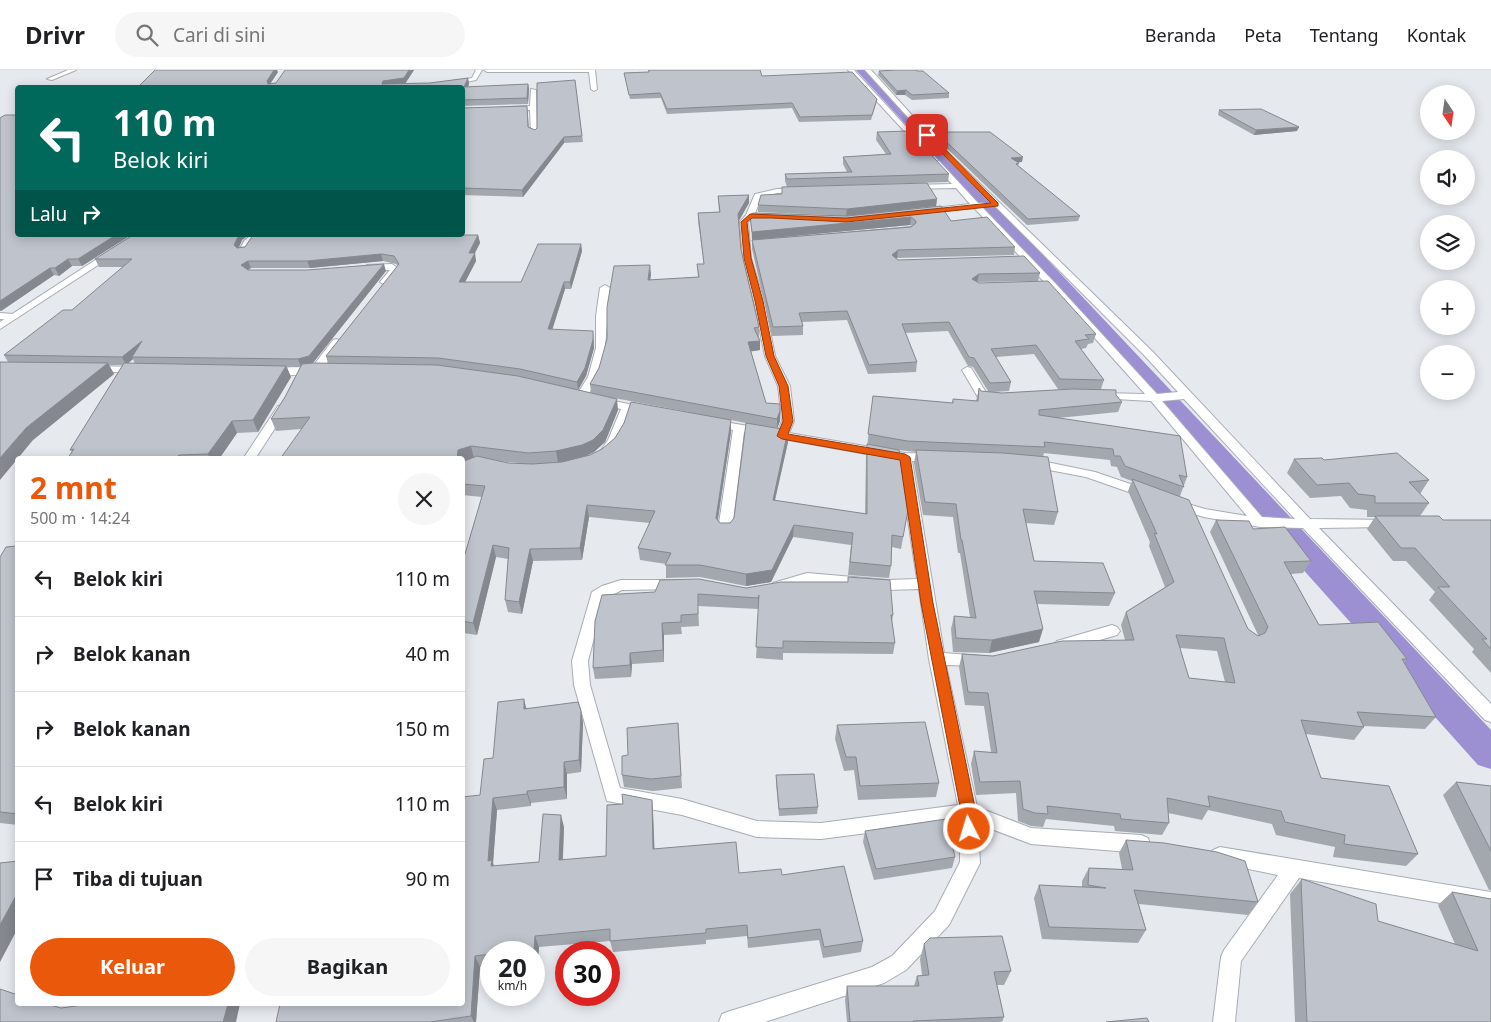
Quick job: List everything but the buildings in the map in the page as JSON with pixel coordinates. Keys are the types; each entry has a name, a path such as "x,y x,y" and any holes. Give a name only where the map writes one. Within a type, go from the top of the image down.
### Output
{"street":[{"path":"50,79 73,70"},
{"path":"446,84 474,79 479,70"},
{"path":"487,70 590,70 594,89"},
{"path":"851,70 1157,397 1264,523"},
{"path":"868,70 927,135 994,204 1187,395 1306,523 1491,715"},
{"path":"533,90 534,133"},
{"path":"502,109 533,108"},
{"path":"901,188 958,186"},
{"path":"782,436 788,421 784,386 770,356 759,301 747,258 752,244 744,222 754,216 758,196 777,191 806,190"},
{"path":"913,212 994,204"},
{"path":"0,326 137,237"},
{"path":"243,251 247,243 254,237"},
{"path":"1026,259 1048,258"},
{"path":"354,269 382,266 392,267 395,270 394,273 381,287"},
{"path":"1051,285 1074,284"},
{"path":"605,288 600,316 601,348 593,377 578,395 664,414"},
{"path":"0,316 13,317"},
{"path":"317,369 341,337"},
{"path":"78,369 155,370"},
{"path":"262,371 300,372 317,369 336,369"},
{"path":"967,370 983,397 1001,398"},
{"path":"294,385 300,372"},
{"path":"1086,395 1157,397 1187,395"},
{"path":"251,456 286,400"},
{"path":"594,459 602,456 614,440 627,407"},
{"path":"702,420 905,457 944,459"},
{"path":"724,530 739,427"},
{"path":"730,1022 877,976 898,963 942,918 970,863 969,812 937,659 905,457"},
{"path":"1020,462 1054,465 1095,474 1190,510 1264,523 1403,523"},
{"path":"1190,510 1198,527"},
{"path":"761,591 807,578 888,585 924,584"},
{"path":"690,584 621,585 607,590 598,596 580,661 582,685 613,796 682,807 757,829 821,831 969,812 1031,836 1156,845"},
{"path":"1043,649 1076,642 1112,631"},
{"path":"937,659 990,661"},
{"path":"1202,853 1491,902"},
{"path":"1224,1022 1230,956 1296,868"}],"waterway":[{"path":"862,70 989,205 1035,258 1491,754"}],"route":[{"path":"927,135 996,204 846,220 750,216 744,222 748,245 747,258 759,301 770,356 784,386 788,421 782,436 905,457 927,603 969,812 969,829"}]}
